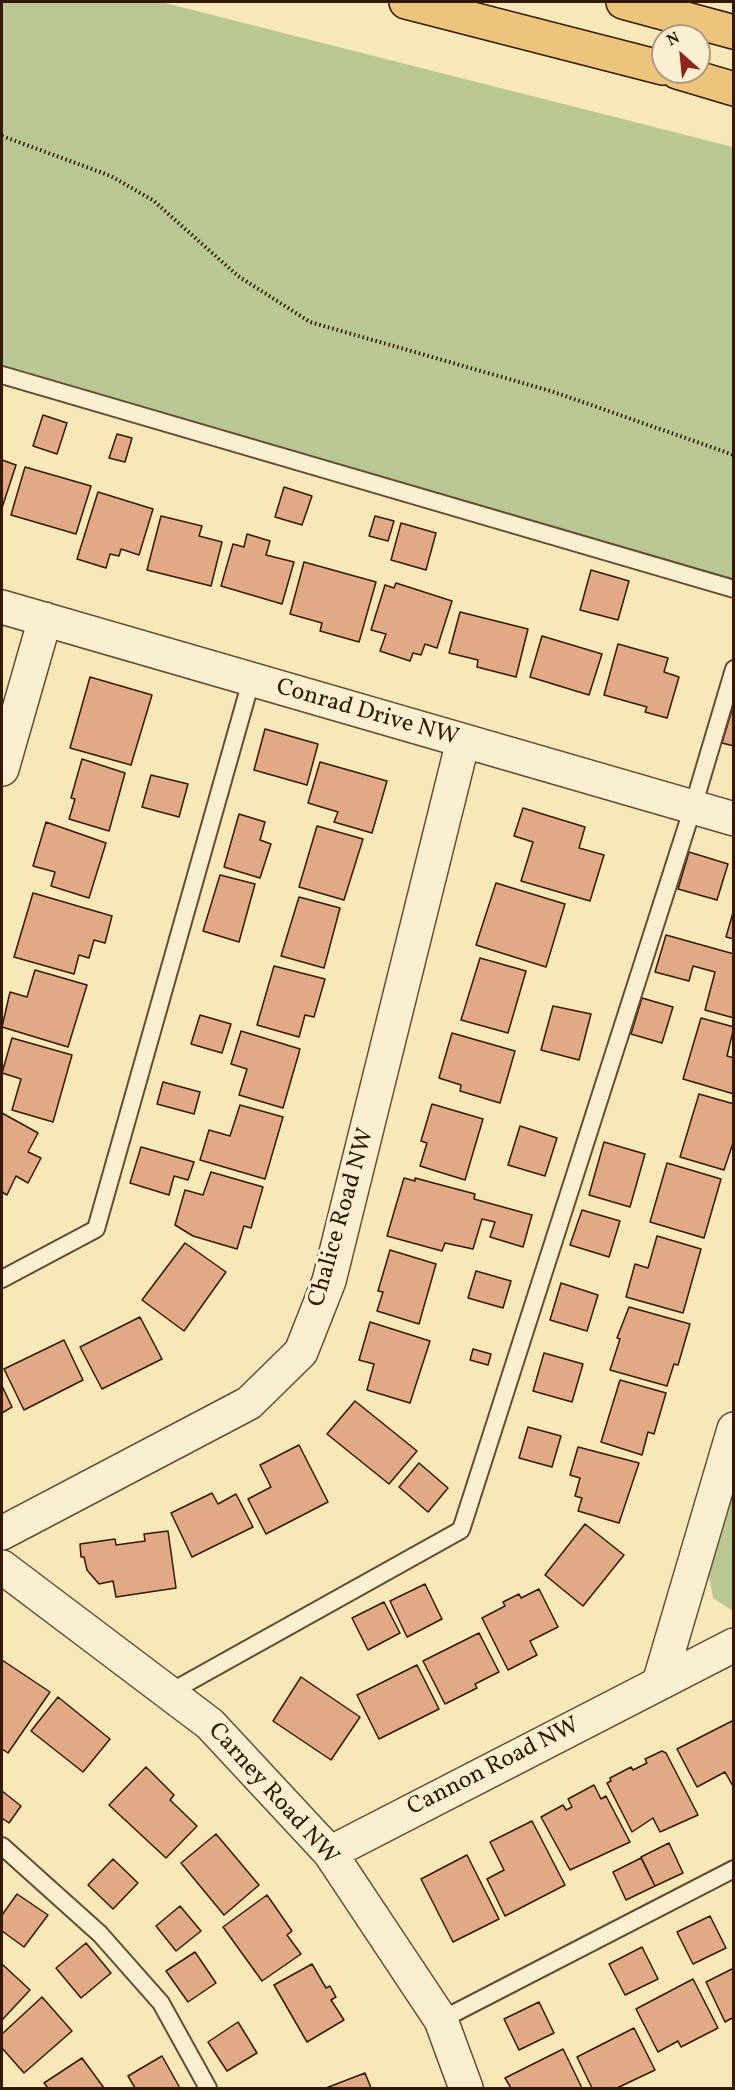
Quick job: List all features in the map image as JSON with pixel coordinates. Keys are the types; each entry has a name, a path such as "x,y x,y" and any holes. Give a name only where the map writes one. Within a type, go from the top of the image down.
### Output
{"main road":[{"path":"406,2 651,65"},
{"path":"623,2 734,32"},
{"path":"711,82 734,89"}],"street":[{"name":"Conrad Drive NW","path":"2,607 251,681 734,819"},
{"path":"2,769 45,619"},
{"name":"Chalice Road NW","path":"2,1533 249,1403 301,1352 329,1281 463,741"},
{"path":"659,1683 734,1429"},
{"name":"Carney Road NW","path":"2,1567 167,1694 210,1724 330,1853 441,2020 466,2088"},
{"name":"Cannon Road NW","path":"330,1853 734,1645"}],"lane":[{"path":"2,375 734,589"},
{"path":"167,1694 461,1530 693,807 734,669"},
{"path":"2,1279 96,1229 251,681"},
{"path":"2,1846 100,1934 161,2003 208,2088"},
{"path":"441,2020 734,1869"}],"path":[{"path":"2,136 111,176 154,201 238,276 310,322 554,392 734,455"}],"green space":[{"path":"2,2 161,2 733,147 733,579 2,366"},
{"path":"733,1495 733,1611 713,1598 709,1575"}],"building":[{"path":"43,415 67,423 57,454 33,446"},
{"path":"117,434 132,438 125,462 109,458"},
{"path":"2,460 16,465 2,508"},
{"path":"25,467 91,486 76,534 11,515"},
{"path":"284,487 312,496 302,525 275,517"},
{"path":"98,492 153,509 139,555 121,549 119,556 110,554 106,568 77,559"},
{"path":"161,516 202,526 199,536 222,542 211,586 147,570"},
{"path":"375,516 394,521 388,541 369,536"},
{"path":"401,523 436,533 426,570 391,560"},
{"path":"247,534 270,541 266,555 294,562 282,604 221,586 233,544 244,547"},
{"path":"304,562 376,582 359,642 320,631 322,623 290,614"},
{"path":"591,570 629,581 618,620 580,610"},
{"path":"396,583 452,601 437,648 425,644 421,655 413,653 410,661 380,651 386,634 371,630 385,585 394,588"},
{"path":"460,612 528,629 516,677 477,667 478,660 449,653"},
{"path":"542,636 602,654 589,695 530,677"},
{"path":"618,644 668,658 664,672 679,677 667,718 645,712 647,707 604,695"},
{"path":"90,677 152,695 131,765 70,748"},
{"path":"734,703 734,746 722,743"},
{"path":"265,729 318,744 307,785 254,770"},
{"path":"82,759 125,773 109,831 69,819 75,799 71,798"},
{"path":"320,762 387,781 372,833 334,822 338,812 308,803"},
{"path":"151,775 188,784 179,817 142,807"},
{"path":"523,808 585,827 579,848 604,855 590,901 521,881 533,842 514,836"},
{"path":"239,814 265,822 260,840 271,844 260,878 224,867"},
{"path":"46,822 106,843 89,898 51,886 55,872 33,866"},
{"path":"317,826 363,839 344,900 299,887"},
{"path":"689,852 728,864 717,900 678,889"},
{"path":"220,875 255,884 239,942 203,931"},
{"path":"496,883 565,904 546,967 476,945"},
{"path":"33,893 112,916 105,943 94,940 89,958 79,955 74,974 14,957"},
{"path":"299,897 340,908 324,968 281,956"},
{"path":"734,909 734,939 726,937"},
{"path":"666,935 734,954 734,1018 705,1010 715,972 693,966 689,981 655,972"},
{"path":"480,958 526,971 508,1033 461,1020"},
{"path":"274,966 325,979 314,1017 305,1015 299,1037 257,1025"},
{"path":"35,970 87,985 68,1047 2,1027 10,992 27,997"},
{"path":"642,998 673,1007 662,1043 631,1034"},
{"path":"553,1006 591,1014 579,1060 541,1050"},
{"path":"200,1015 231,1024 222,1053 191,1044"},
{"path":"701,1018 734,1027 727,1056 734,1058 734,1094 683,1079"},
{"path":"241,1031 300,1049 283,1108 239,1095 247,1069 231,1064"},
{"path":"452,1033 515,1051 500,1103 460,1091 461,1085 439,1078"},
{"path":"12,1038 72,1055 53,1122 12,1110 21,1079 2,1073"},
{"path":"163,1082 200,1092 194,1114 157,1104"},
{"path":"699,1094 734,1104 734,1140 724,1170 680,1157"},
{"path":"432,1104 483,1119 465,1180 420,1166 427,1143 421,1141"},
{"path":"240,1105 283,1117 265,1179 200,1160 209,1130 230,1136"},
{"path":"2,1113 38,1133 28,1152 41,1158 28,1183 16,1176 7,1195 2,1192"},
{"path":"520,1126 557,1138 545,1176 508,1165"},
{"path":"604,1142 645,1154 630,1207 589,1195"},
{"path":"141,1147 194,1162 188,1180 174,1176 169,1195 130,1183"},
{"path":"667,1163 721,1179 704,1238 650,1222"},
{"path":"211,1172 263,1187 251,1228 244,1226 237,1249 193,1236 175,1225 185,1190 203,1195"},
{"path":"404,1178 415,1181 415,1178 475,1194 474,1199 532,1215 523,1247 490,1237 495,1222 482,1219 473,1249 445,1243 442,1251 387,1236"},
{"path":"582,1210 620,1221 609,1257 570,1245"},
{"path":"657,1236 701,1249 683,1313 626,1297 635,1264 648,1268"},
{"path":"185,1243 226,1272 184,1331 142,1300"},
{"path":"390,1250 436,1264 419,1324 377,1311 383,1292 378,1291"},
{"path":"476,1271 511,1281 503,1308 468,1298"},
{"path":"561,1283 598,1295 587,1331 550,1320"},
{"path":"629,1307 690,1324 678,1365 674,1364 667,1386 610,1370 620,1339 617,1338"},
{"path":"140,1317 162,1359 102,1389 80,1347"},
{"path":"370,1322 430,1341 410,1403 367,1390 374,1364 359,1360"},
{"path":"64,1340 83,1380 24,1410 4,1369"},
{"path":"473,1349 491,1354 488,1365 470,1360"},
{"path":"544,1353 583,1364 572,1402 533,1391"},
{"path":"620,1380 666,1393 654,1434 648,1432 642,1455 601,1442"},
{"path":"2,1386 12,1407 2,1413"},
{"path":"355,1401 417,1451 389,1484 327,1434"},
{"path":"528,1427 561,1436 552,1467 519,1458"},
{"path":"299,1445 328,1502 266,1534 248,1499 271,1487 260,1465"},
{"path":"578,1447 639,1463 619,1523 578,1511 582,1498 575,1496 580,1478 570,1475"},
{"path":"419,1463 448,1488 428,1512 399,1487"},
{"path":"212,1493 218,1504 236,1494 253,1527 192,1557 171,1513"},
{"path":"585,1524 624,1555 583,1606 545,1575"},
{"path":"168,1531 176,1588 116,1597 113,1581 99,1584 87,1570 84,1557 81,1557 80,1544 115,1539 116,1545 145,1541 144,1534"},
{"path":"425,1584 442,1619 407,1637 390,1601"},
{"path":"539,1589 558,1627 530,1641 537,1655 508,1670 482,1618 505,1606 503,1602 519,1594 521,1598"},
{"path":"384,1602 400,1633 368,1650 352,1618"},
{"path":"479,1633 499,1672 475,1684 477,1688 445,1704 423,1661"},
{"path":"2,1660 50,1692 8,1753 2,1749"},
{"path":"417,1665 439,1709 379,1739 357,1695"},
{"path":"301,1677 360,1717 331,1760 273,1721"},
{"path":"58,1697 110,1739 83,1772 31,1731"},
{"path":"734,1720 734,1788 725,1772 697,1787 677,1749"},
{"path":"662,1751 666,1753 698,1815 660,1832 653,1818 632,1832 607,1783 611,1781 610,1778 631,1767 633,1770 647,1763 645,1759"},
{"path":"146,1767 174,1795 170,1800 197,1826 166,1858 109,1805"},
{"path":"594,1785 601,1799 606,1796 630,1842 570,1870 541,1817 563,1805 566,1810 572,1807 568,1799"},
{"path":"2,1791 21,1806 9,1823 2,1818"},
{"path":"532,1821 565,1885 505,1916 487,1879 504,1870 490,1842"},
{"path":"216,1834 259,1885 224,1915 181,1863"},
{"path":"669,1843 683,1873 655,1886 641,1857"},
{"path":"467,1855 499,1919 453,1942 421,1879"},
{"path":"641,1858 655,1886 626,1900 613,1872"},
{"path":"113,1859 138,1883 113,1909 88,1885"},
{"path":"17,1894 48,1915 24,1947 2,1931 2,1915"},
{"path":"267,1895 292,1931 287,1935 301,1954 262,1981 223,1927"},
{"path":"180,1906 201,1931 176,1951 156,1926"},
{"path":"710,1916 726,1948 693,1964 677,1932"},
{"path":"86,1943 111,1973 81,1998 56,1968"},
{"path":"642,1947 658,1979 625,1995 609,1964"},
{"path":"195,1952 216,1983 188,2002 166,1971"},
{"path":"2,1964 30,1990 2,2020"},
{"path":"312,1964 326,1988 330,1986 336,1997 331,2000 344,2020 307,2042 274,1985"},
{"path":"734,1968 734,2017 725,2022 706,1982"},
{"path":"693,1979 718,2028 681,2047 678,2041 658,2052 636,2009"},
{"path":"42,1997 72,2031 24,2073 2,2048 2,2034"},
{"path":"539,2002 554,2033 519,2050 504,2019"},
{"path":"238,2022 257,2053 227,2071 208,2042"},
{"path":"634,2028 655,2070 617,2088 592,2088 577,2057"},
{"path":"563,2049 582,2088 511,2088 505,2078"},
{"path":"162,2056 180,2088 135,2088 128,2076"},
{"path":"82,2058 104,2088 48,2088 44,2083"},
{"path":"365,2073 371,2088 326,2088"}]}
